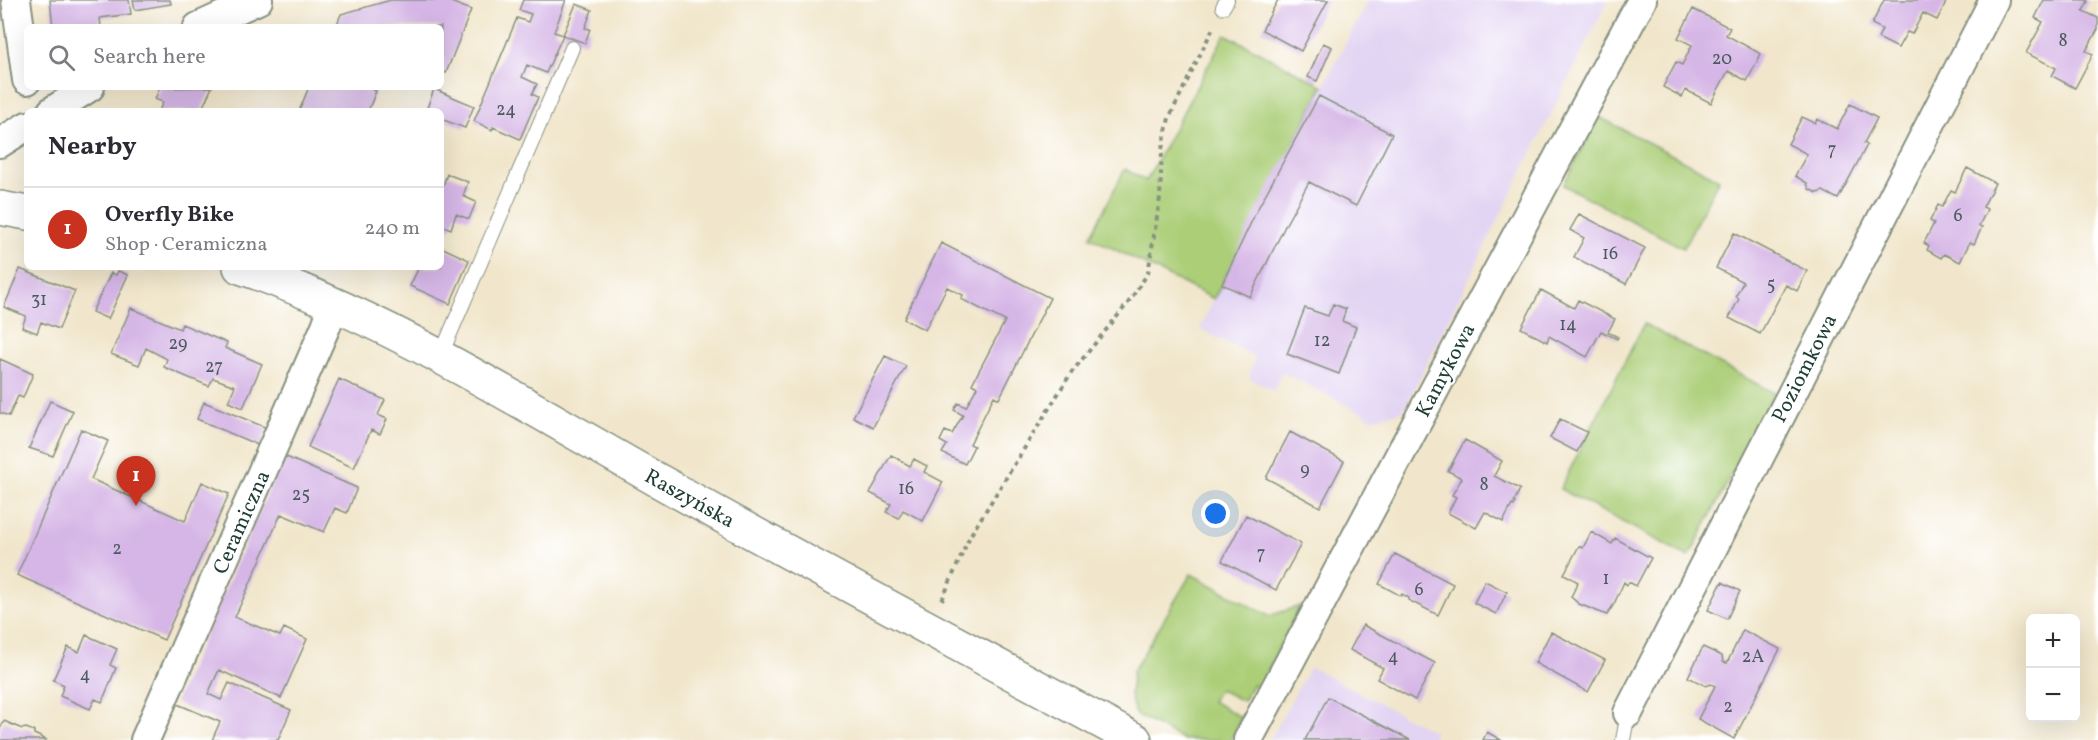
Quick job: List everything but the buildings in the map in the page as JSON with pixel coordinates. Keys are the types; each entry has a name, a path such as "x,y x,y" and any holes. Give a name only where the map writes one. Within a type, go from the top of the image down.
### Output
{"street":[{"path":"16,0 24,58"},
{"path":"205,24 258,0"},
{"name":"Kamykowa","path":"1248,740 1642,0"},
{"name":"Poziomkowa","path":"1625,727 1994,0"},
{"path":"28,90 31,108"},
{"path":"57,108 85,90"},
{"path":"0,143 24,128"},
{"path":"0,208 24,212"},
{"name":"Raszyńska","path":"248,270 334,304 440,357 734,523 1135,740"},
{"name":"Ceramiczna","path":"145,740 334,304"}],"lane":[{"path":"440,357 572,48"}],"path":[{"path":"929,628 970,536 1071,373 1128,303 1148,273 1160,198 1162,149 1169,118 1225,4"}],"shaded area":[{"path":"1368,0 1608,0 1403,411 1373,419 1282,372 1274,391 1249,378 1255,357 1200,329"},
{"path":"1310,667 1435,732 1431,740 1270,740"}],"green space":[{"path":"1225,34 1323,86 1214,299 1090,237 1125,169 1146,181"},
{"path":"1599,117 1719,179 1683,248 1563,185"},
{"path":"1644,324 1774,393 1689,557 1560,489"},
{"path":"1191,574 1269,616 1300,606 1259,687 1253,684 1243,701 1219,689 1212,701 1242,718 1230,740 1184,740 1135,714 1130,694 1133,671"}],"place":[{"name":"Overfly Bike","path":"136,506"}]}
